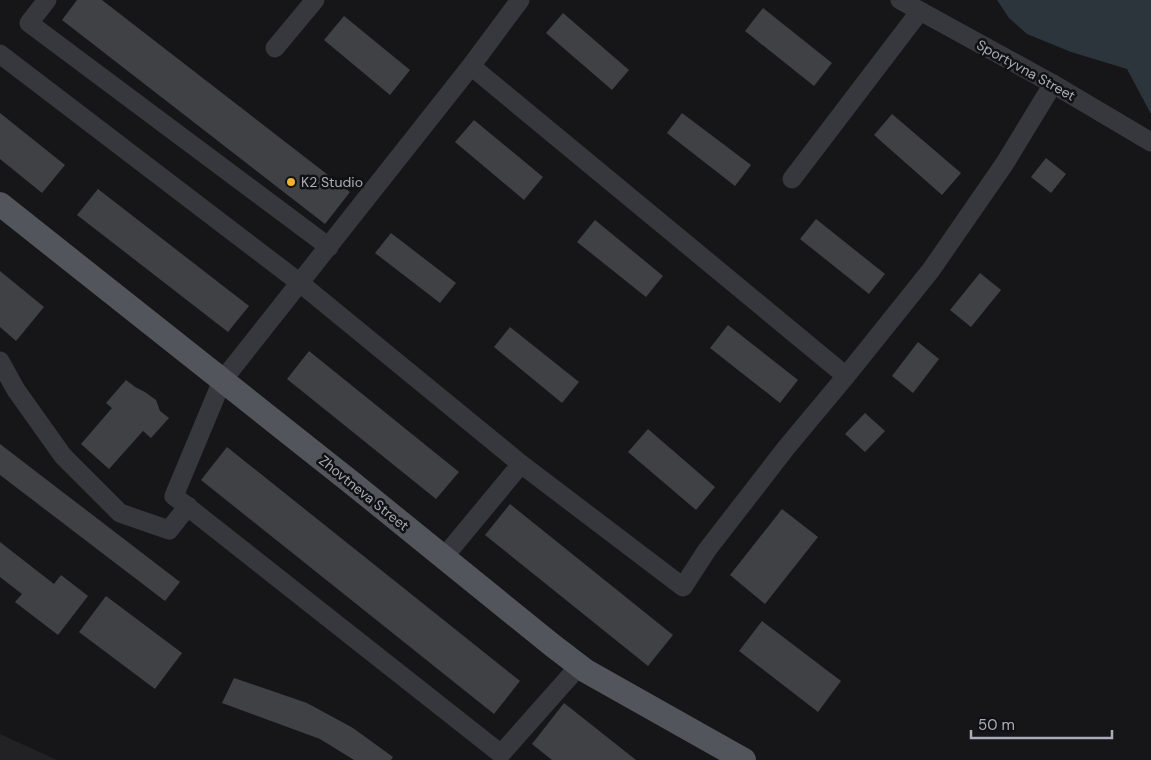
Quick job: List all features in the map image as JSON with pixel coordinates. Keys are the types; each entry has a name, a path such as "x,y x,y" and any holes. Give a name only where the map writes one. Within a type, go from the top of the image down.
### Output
{"main road":[{"name":"Zhovtneva Street","path":"0,204 579,666 744,760"}],"street":[{"path":"47,0 29,23 329,247"},
{"path":"275,48 315,0"},
{"path":"520,0 471,66 222,380 174,496 501,754 579,666"},
{"name":"Sportyvna Street","path":"900,0 1053,84 1151,142"},
{"path":"792,179 920,11"},
{"path":"0,54 300,283 521,464 684,586 707,550 774,464 931,270 1005,163 1053,84"},
{"path":"471,66 846,376"},
{"path":"0,361 16,390 63,456 120,513 168,530 188,506"},
{"path":"444,557 521,464"}],"shaded area":[{"path":"997,0 1151,0 1151,114 1127,69 1071,52 1027,34 1009,18"},
{"path":"0,734 57,760 0,760"}],"building":[{"path":"77,0 102,0 350,192 325,224 62,20"},
{"path":"763,8 832,63 814,86 745,31"},
{"path":"563,13 629,70 612,90 546,33"},
{"path":"344,16 410,70 390,95 324,40"},
{"path":"0,113 65,165 42,193 0,159"},
{"path":"682,113 751,165 735,186 667,133"},
{"path":"892,114 961,173 942,195 874,135"},
{"path":"474,120 543,177 524,200 455,142"},
{"path":"1046,158 1066,174 1051,193 1031,177"},
{"path":"98,189 249,306 228,332 77,215"},
{"path":"816,219 885,274 869,294 800,239"},
{"path":"595,220 663,276 646,297 577,242"},
{"path":"391,233 456,283 440,303 375,253"},
{"path":"0,271 44,307 16,341 0,327"},
{"path":"980,273 1001,290 971,327 950,310"},
{"path":"728,325 798,380 780,403 710,348"},
{"path":"510,327 579,382 562,403 494,347"},
{"path":"918,342 939,359 913,393 892,376"},
{"path":"309,351 459,472 436,499 287,379"},
{"path":"126,380 156,400 160,411 169,418 151,438 143,431 109,469 81,444 112,408 106,403"},
{"path":"865,413 885,431 865,452 845,434"},
{"path":"648,429 715,487 696,510 628,452"},
{"path":"0,444 180,582 165,601 0,475"},
{"path":"227,447 520,681 494,714 201,480"},
{"path":"510,504 673,635 648,666 485,535"},
{"path":"782,509 818,537 765,604 730,575"},
{"path":"0,542 54,584 61,575 88,596 58,635 15,602 22,594 0,577"},
{"path":"106,596 182,653 155,689 79,632"},
{"path":"762,621 841,681 818,712 739,651"},
{"path":"234,678 307,703 353,728 393,757 391,760 354,760 320,739 222,703"},
{"path":"564,703 636,760 552,760 532,744"}],"place":[{"name":"K2 Studio","path":"291,182"}]}
